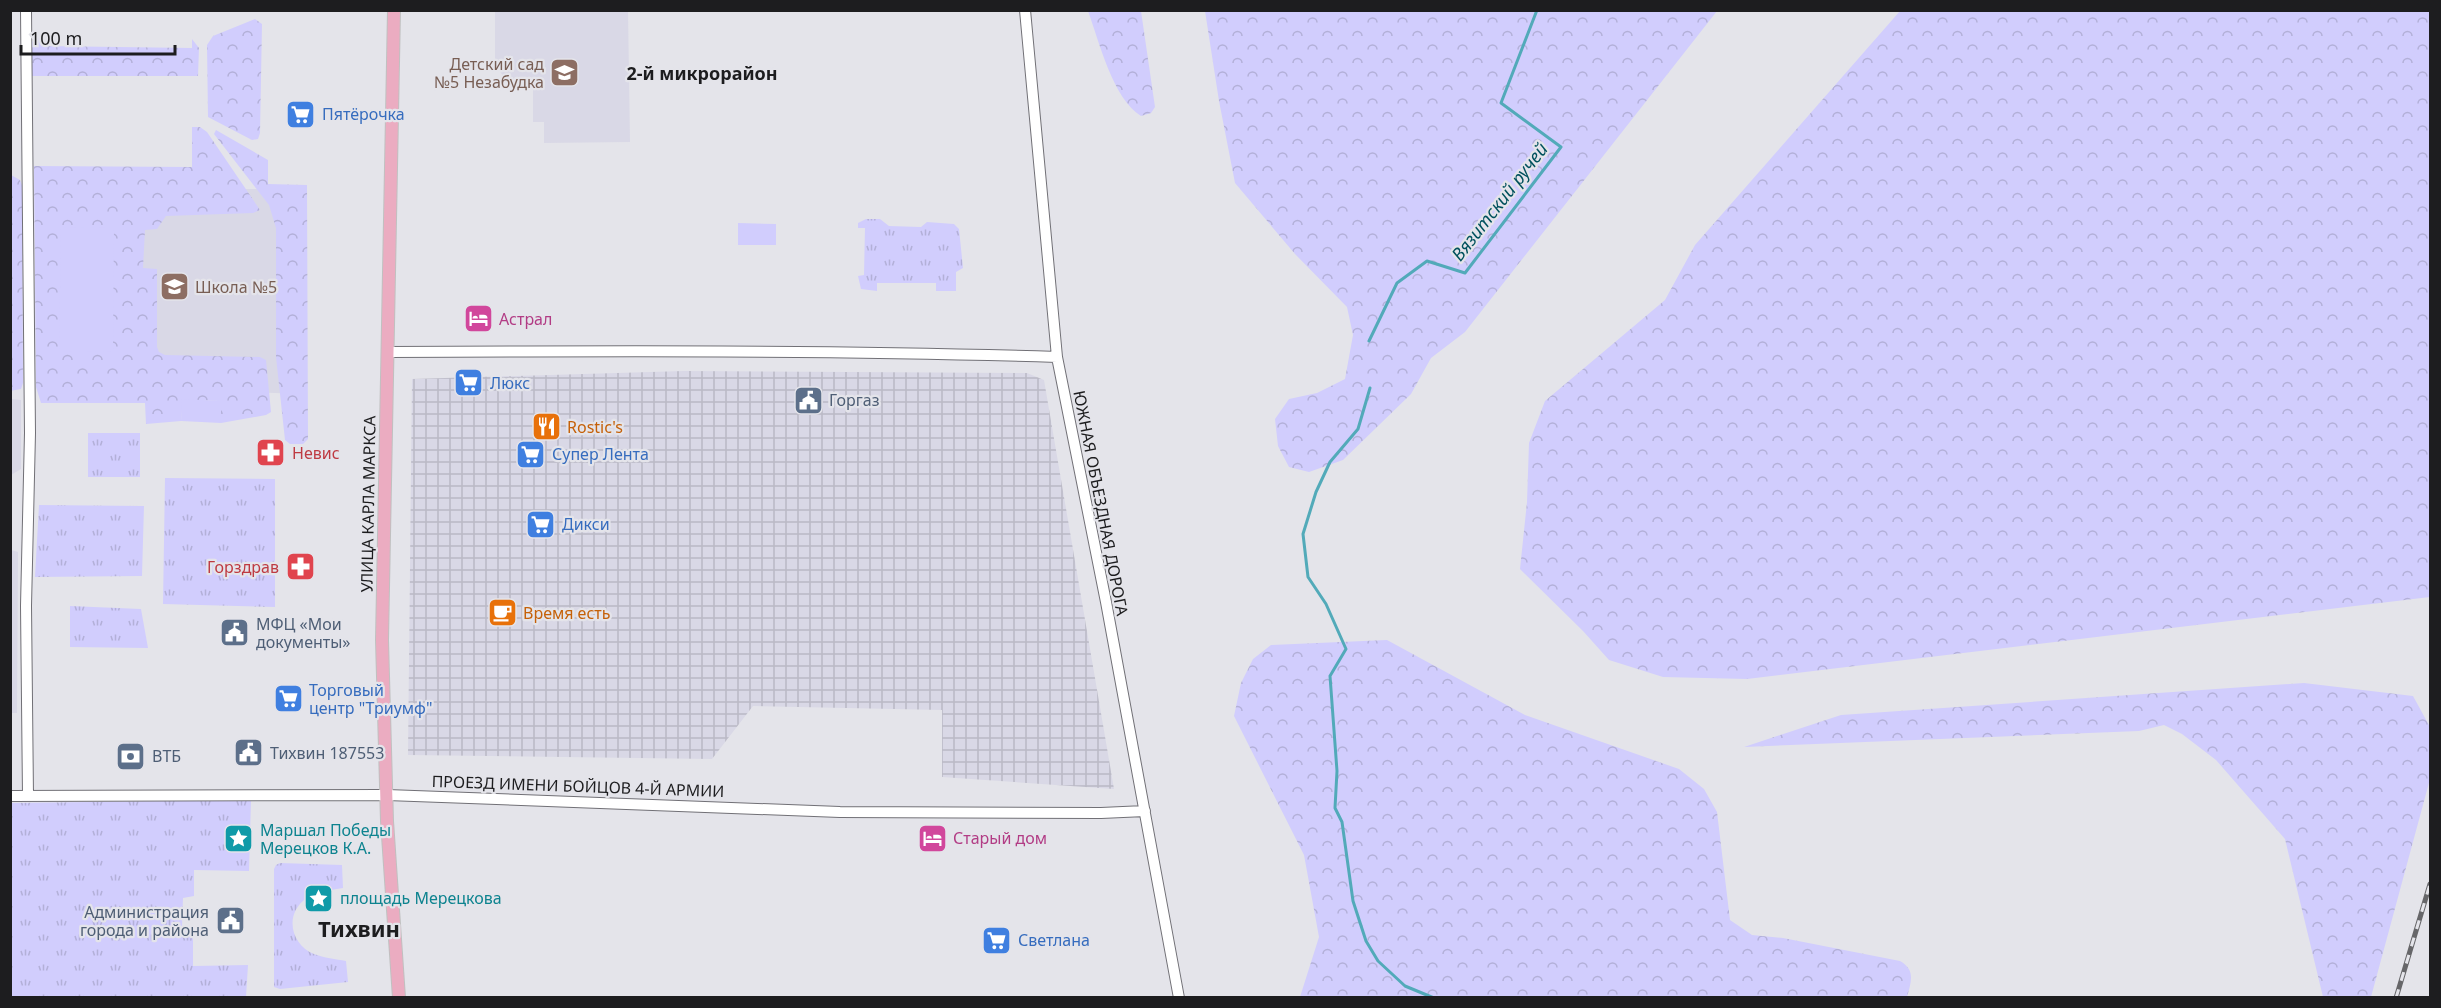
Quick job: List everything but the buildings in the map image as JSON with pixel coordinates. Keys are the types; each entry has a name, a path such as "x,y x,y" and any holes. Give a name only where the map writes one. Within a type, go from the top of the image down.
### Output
{"main road":[{"name":"УЛИЦА КАРЛА МАРКСА","path":"394,10 382,640 387,795 398,997"}],"street":[{"path":"26,10 30,433 26,606 27,796"},
{"name":"ЮЖНАЯ ОБЪЕЗДНАЯ ДОРОГА","path":"1025,10 1057,357 1179,998"},
{"path":"388,352 823,352 1057,357"},
{"name":"ПРОЕЗД ИМЕНИ БОЙЦОВ 4-Й АРМИИ","path":"10,796 387,795 840,812 1089,813 1144,811"}],"shaded area":[{"name":"Детский сад №5 Незабудка","path":"495,11 628,11 630,142 544,143 544,122 533,122 533,82 507,82 495,64"},
{"name":"Школа №5","path":"45,189 305,189 303,394 45,385"},
{"path":"684,371 1027,373 1044,380 1114,789 942,777 942,710 753,706 712,759 408,755 412,379"},
{"path":"11,399 21,400 21,469 11,475"},
{"path":"11,550 18,552 17,713 10,713"}],"green space":[{"path":"1205,10 1717,11 1465,332 1431,358 1411,394 1343,460 1309,472 1289,467 1278,446 1275,419 1289,399 1317,393 1345,379 1353,335 1347,307 1295,254 1235,183"},
{"path":"1088,11 1141,11 1155,107 1151,113 1141,116 1122,97 1102,53"},
{"path":"1900,11 2430,11 2430,597 1747,679 1663,677 1609,660 1520,569 1527,502 1529,443 1545,401 1665,300 1695,245"},
{"path":"255,19 262,24 260,133 258,139 252,140 208,117 207,45 213,36"},
{"path":"37,38 44,39 45,46 192,48 192,39 199,48 198,76 31,76 31,43"},
{"path":"192,127 200,127 207,132 260,210 253,213 166,216 157,229 145,230 143,268 157,269 157,347 159,352 165,355 260,357 266,360 271,412 266,415 221,423 221,401 183,400 181,421 146,424 145,403 41,403 36,387 34,166 192,167"},
{"path":"216,130 268,160 268,184 307,185 308,439 303,444 290,444 285,440 276,357 276,228 269,205 214,134"},
{"path":"11,175 20,180 22,185 23,383 21,389 10,391"},
{"path":"866,219 880,219 889,226 921,227 927,222 954,224 959,229 963,268 956,272 956,291 936,291 936,283 877,283 877,291 861,289 858,276 864,275 865,228 858,228 858,223"},
{"path":"738,223 776,224 776,245 738,245"},
{"path":"61,227 114,228 113,352 59,351"},
{"path":"182,399 221,401 221,423 181,421"},
{"path":"88,433 140,433 140,477 88,477"},
{"path":"165,478 275,479 275,607 163,604"},
{"path":"39,505 144,506 142,576 35,577"},
{"path":"70,606 141,609 148,648 70,647"},
{"path":"1387,640 1525,715 1679,769 1704,789 1717,812 1730,920 1752,935 1783,938 1900,961 1908,968 1911,977 1907,997 1300,997 1319,937 1304,855 1234,716 1241,683 1253,659 1271,645"},
{"path":"2304,683 2413,696 2430,727 2430,779 2371,997 2323,997 2285,839 2216,760 2182,734 2164,725 2139,731 1744,747 1841,715"},
{"path":"251,800 249,871 194,870 194,896 183,898 182,927 193,927 193,966 248,965 246,997 11,997 10,803"},
{"path":"280,863 342,865 343,888 320,892 307,898 295,912 293,928 300,943 314,954 346,961 348,982 280,989 274,987 274,869"}],"waterway":[{"name":"Вязитский ручей","path":"1369,341 1397,283 1427,261 1465,273 1561,147 1501,103 1537,10"},
{"name":"Вязитский ручей","path":"1370,388 1358,429 1330,462 1316,492 1303,534 1308,577 1326,604 1346,649 1330,676 1337,771 1335,808 1342,822 1353,901 1366,941 1378,961 1405,986 1434,998"}],"railway":[{"path":"2396,998 2430,884"}],"place":[{"name":"Детский сад №5 Незабудка","path":"565,73"},
{"name":"Пятёрочка","path":"301,114"},
{"name":"Школа №5","path":"174,287"},
{"name":"Астрал","path":"478,319"},
{"name":"Люкс","path":"469,383"},
{"name":"Горгаз","path":"808,400"},
{"name":"Rostic's","path":"546,427"},
{"name":"Невис","path":"271,453"},
{"name":"Супер Лента","path":"531,454"},
{"name":"Дикси","path":"541,524"},
{"name":"Горздрав","path":"300,567"},
{"name":"Время есть","path":"502,613"},
{"name":"МФЦ «Мои документы»","path":"235,633"},
{"name":"Торговый центр \"Триумф\"","path":"288,699"},
{"name":"Тихвин 187553","path":"249,753"},
{"name":"ВТБ","path":"131,756"},
{"name":"Старый дом","path":"932,838"},
{"name":"Маршал Победы Мерецков К.А.","path":"239,839"},
{"name":"площадь Мерецкова","path":"319,898"},
{"name":"Администрация города и района","path":"230,921"},
{"name":"Светлана","path":"997,940"}],"district":[{"name":"2-й микрорайон","path":"702,74"},
{"name":"Тихвин","path":"359,929"}]}
